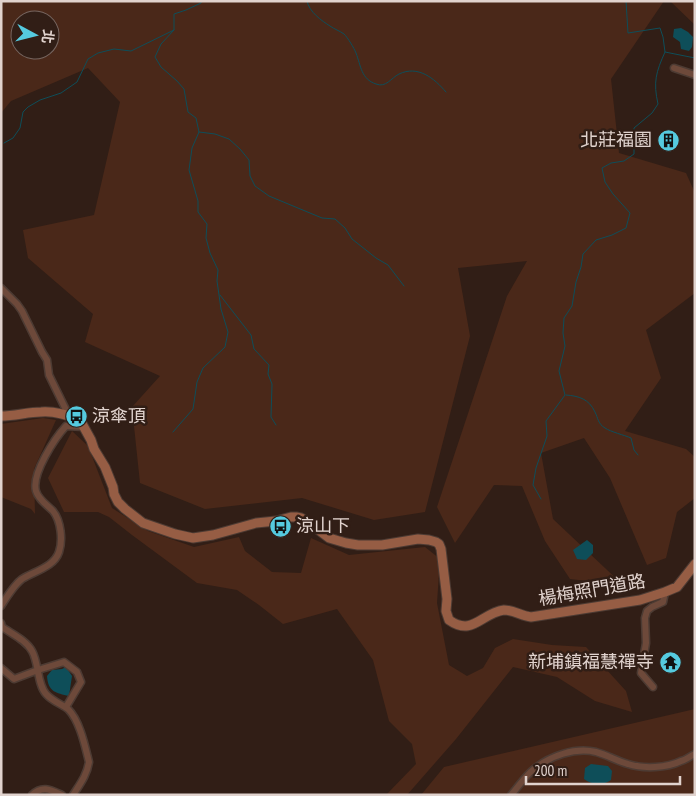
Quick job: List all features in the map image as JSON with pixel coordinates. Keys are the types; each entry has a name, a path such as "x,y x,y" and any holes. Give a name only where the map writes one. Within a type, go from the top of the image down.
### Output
{"street":[{"path":"674,68 695,75"},
{"path":"1,288 22,311 47,360 49,376 68,416"},
{"path":"1,416 54,412 80,420 84,427"},
{"path":"1,606 21,579 45,567 54,560 59,552 61,533 58,519 41,500 36,492 35,484 42,462 58,435 66,426 84,427"},
{"name":"楊梅照門道路","path":"84,427 105,467 118,502 125,510 143,523 175,534 193,538 213,535 256,522 276,521 291,517 302,518 329,538 346,543 382,545 418,538 436,542 441,550 447,599 446,611 449,620 460,627 469,626 489,615 504,610 525,616 540,616 640,600 676,587 695,564"},
{"path":"653,687 641,673 646,643 645,618 647,611 663,602 665,592"},
{"path":"1,623 2,627 26,643 33,652 44,694 66,707 76,718 89,762 84,779 73,795"},
{"path":"1,668 14,679 64,662 77,672 81,682 66,707"},
{"path":"511,795 525,777 536,767 562,754 580,751 594,752 630,765 657,767 681,762 695,754"},
{"path":"32,795 39,789 44,788 62,795"}],"shaded area":[{"path":"1,1 664,1 611,79 619,153 686,173 695,193 695,293 646,330 661,378 625,431 686,449 695,457 695,498 677,512 666,558 647,565 610,478 584,438 541,453 553,519 623,585 570,579 545,541 522,486 494,485 455,543 437,507 507,296 527,261 458,268 470,336 425,512 374,520 302,498 205,509 140,483 132,407 160,376 85,342 93,314 28,258 23,230 94,215 120,102 88,68 11,101 1,113"},
{"path":"670,1 695,1 695,25"},
{"path":"43,418 56,420 34,469 35,514 31,509 1,497 1,424"},
{"path":"72,431 88,446 112,508 148,531 194,547 239,537 245,551 272,572 301,573 311,538 349,555 425,547 440,559 437,603 449,665 467,676 483,668 495,648 513,639 552,645 586,647 626,691 632,712 595,701 557,677 513,667 456,739 407,795 386,795 416,764 412,744 389,721 373,660 337,609 283,624 237,590 197,583 109,517 98,512 64,512 48,478"},
{"path":"695,709 695,795 421,795 444,767"}],"water":[{"path":"681,28 693,37 692,47 689,51 681,49 680,42 673,37 674,29"},
{"path":"587,540 593,545 593,553 586,560 577,559 573,550"},
{"path":"66,667 72,676 69,696 51,689 47,676 52,670"},
{"path":"591,764 608,766 612,771 611,780 598,784 590,783 584,779 585,768"}],"waterway":[{"path":"173,432 193,409 197,382 203,368 225,347 228,332 221,309 217,281 218,270 210,253 206,238 207,224 198,212 198,201 189,170 192,148 199,132 196,118 188,112 184,89 161,67 155,57 161,44 174,30 174,14 202,1"},
{"path":"307,1 310,9 316,16 346,36 355,51 364,75 371,82 383,85 399,74 413,71 425,74 446,92"},
{"path":"626,1 628,33 660,28 665,52 695,58"},
{"path":"4,143 13,138 20,128 23,112 40,100 61,93 77,82 88,59 98,53 114,49 131,51 174,30"},
{"path":"541,499 533,485 536,468 547,436 546,421 565,395 559,371 565,346 563,333 564,318 572,306 583,254 596,240 626,228 630,213 605,182 602,168 611,163 624,161 634,154 634,128 652,113 658,104 656,77 665,52"},
{"path":"199,132 215,134 229,139 249,160 250,176 255,186 269,196 322,218 335,219 345,228 352,239 388,265 404,286"},
{"path":"220,295 251,335 254,349 269,365 268,374 272,384 271,417 276,425"},
{"path":"566,395 579,397 587,401 603,426 631,438 634,450 638,455"}],"place":[{"name":"北莊福園","path":"668,140"},
{"name":"涼傘頂","path":"76,416"},
{"name":"涼山下","path":"280,526"},
{"name":"新埔鎮福慧禪寺","path":"670,662"}]}
